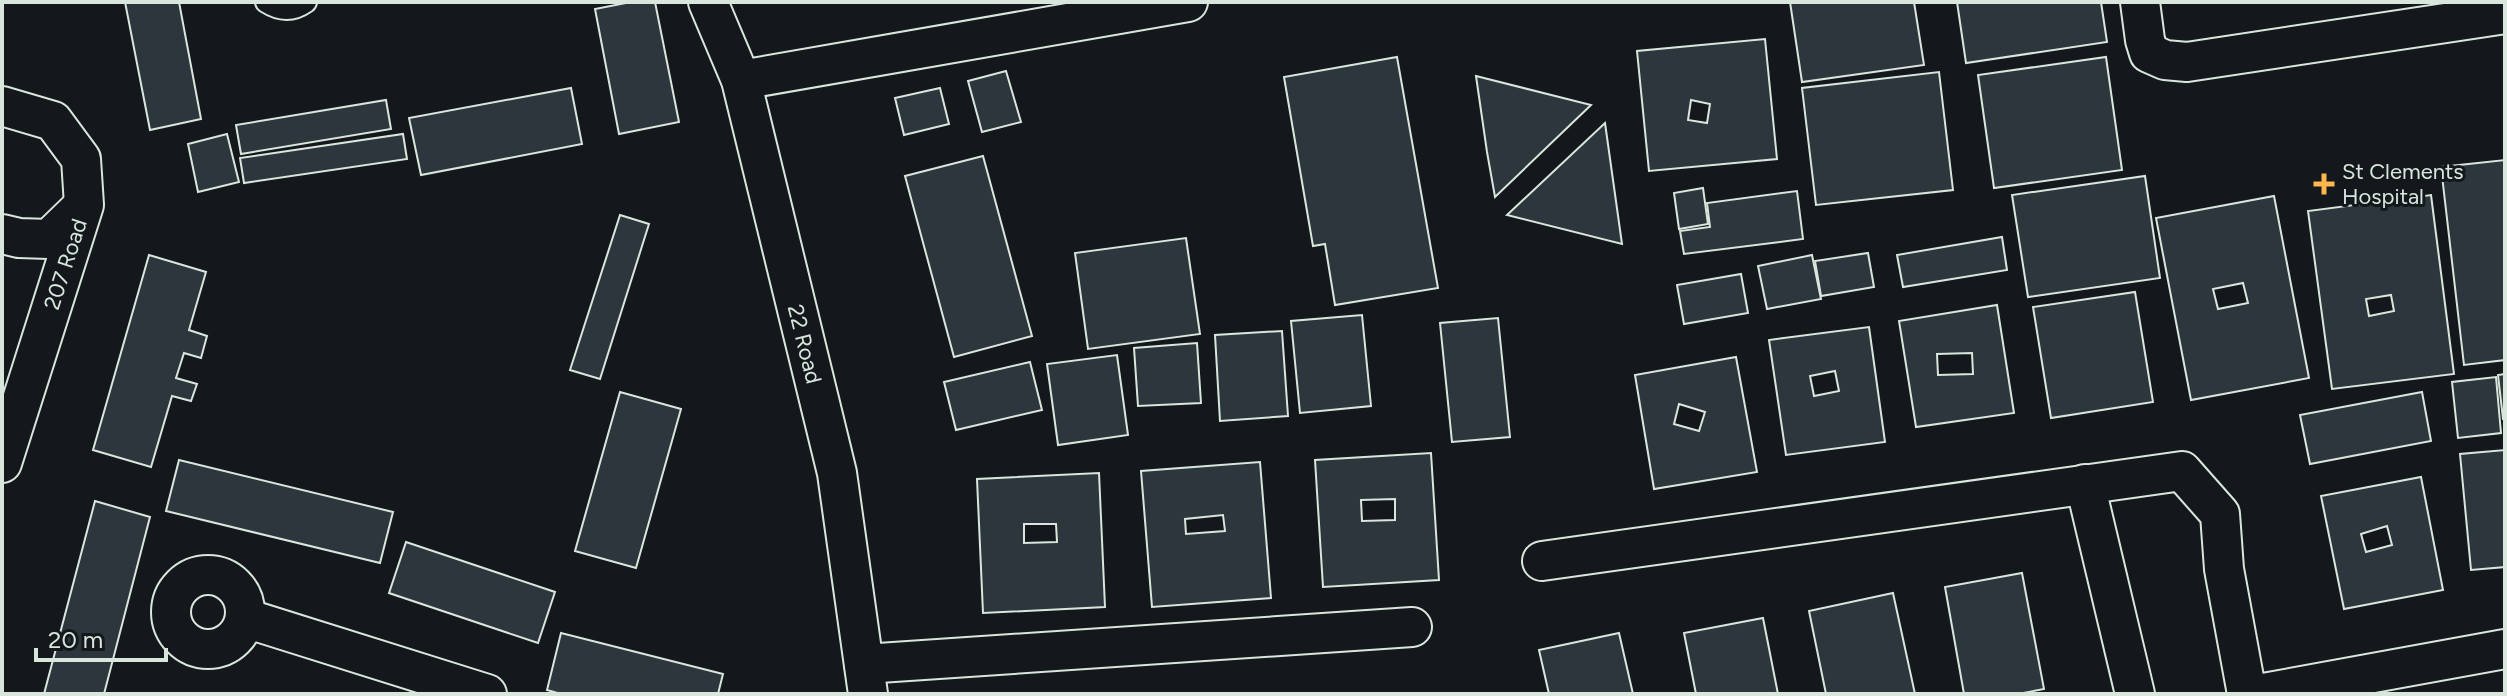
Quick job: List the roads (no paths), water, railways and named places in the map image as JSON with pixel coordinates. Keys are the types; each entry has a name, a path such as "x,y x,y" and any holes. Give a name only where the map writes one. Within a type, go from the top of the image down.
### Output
{"street":[{"name":"22 Road","path":"708,2 741,80 837,473 866,679"},
{"path":"741,80 1188,2"},
{"path":"2140,2 2149,53 2165,60 2187,62 2505,14"},
{"name":"207 Road","path":"2,106 53,121 81,159 84,205 2,463"},
{"path":"2,234 49,239 84,205"},
{"path":"1542,561 2182,471 2220,514 2224,569 2247,694"},
{"path":"2085,484 2135,694"},
{"path":"245,618 487,694"},
{"path":"866,679 1412,627"},
{"path":"2258,694 2505,649"}],"lane":[{"path":"266,2 281,10 296,9 306,2"}],"place":[{"name":"St Clements Hospital","path":"2324,184"}]}
